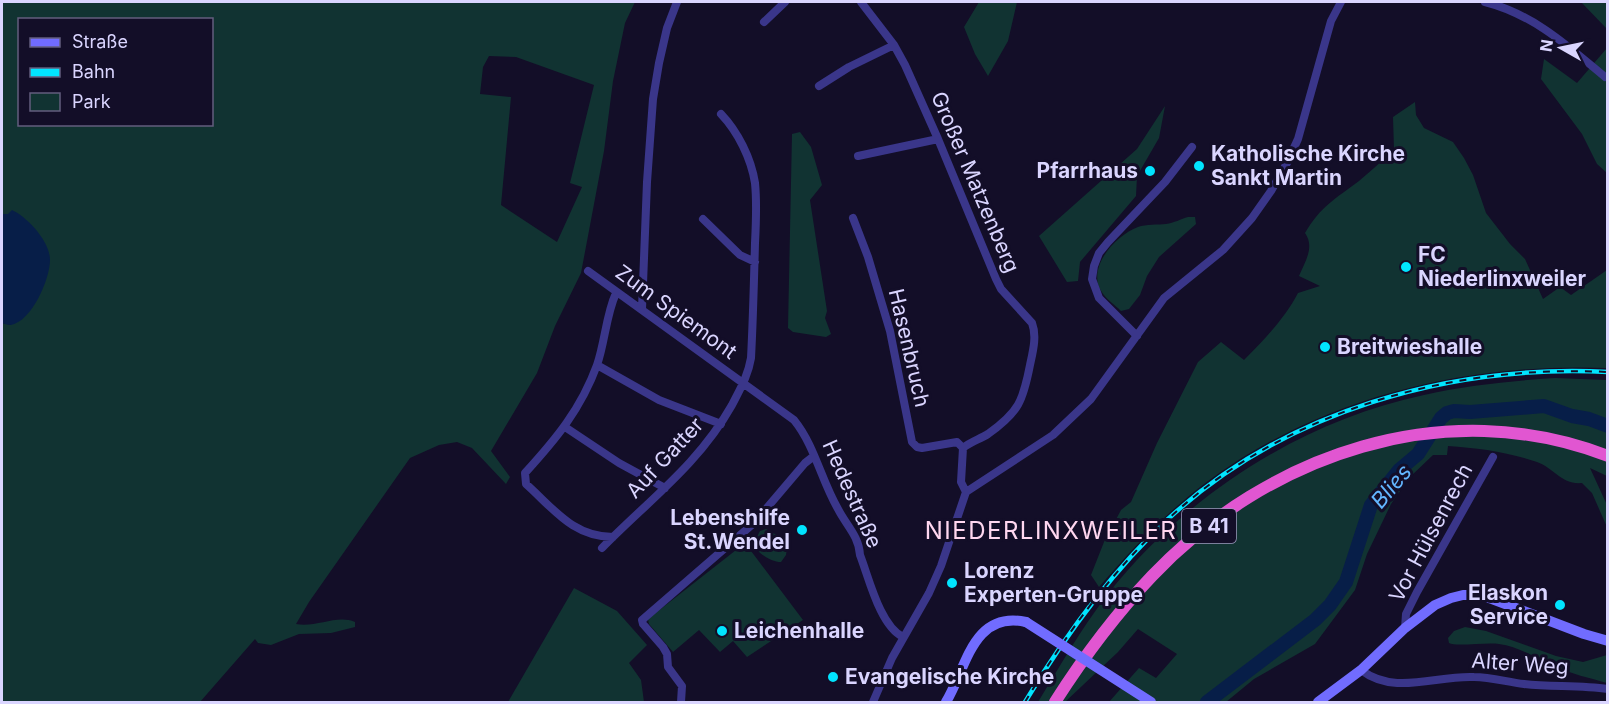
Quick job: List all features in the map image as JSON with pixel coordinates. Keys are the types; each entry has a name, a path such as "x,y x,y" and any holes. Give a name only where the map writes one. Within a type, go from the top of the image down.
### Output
{"highway":[{"name":"B 41","path":"1055,702 1091,649 1152,575 1205,528 1239,504 1303,468 1364,446 1441,431 1533,436 1570,444 1608,456"},
{"path":"1470,431 1515,436 1560,446 1608,465"}],"main road":[{"path":"1318,702 1361,670 1406,628 1435,605 1451,598 1478,595 1604,640"},
{"path":"946,702 970,649 990,627 1006,621 1026,622 1151,702"}],"street":[{"path":"642,309 653,99 664,40 677,2"},
{"path":"764,22 785,2"},
{"name":"Großer Matzenberg","path":"861,2 894,45 938,139 1001,289 1035,329 1022,401 987,435 963,448"},
{"path":"873,702 903,637 929,593 941,566 966,492 1053,435 1080,411 1167,296 1236,237 1271,191 1298,140 1331,21 1341,2"},
{"path":"1485,2 1513,10 1542,27 1605,77"},
{"path":"819,86 849,67 894,45"},
{"name":"Auf Gatter","path":"602,548 697,455 721,424 749,372 755,262 754,183 749,161 740,141 729,122 720,114"},
{"path":"858,156 938,139"},
{"path":"1137,336 1099,298 1092,279 1094,266 1108,242 1171,176 1192,147"},
{"name":"Hasenbruch","path":"853,218 868,257 890,331 912,442 922,448 957,442 963,448"},
{"path":"703,219 740,255 755,262"},
{"name":"Zum Spiemont","path":"588,271 744,383"},
{"path":"614,537 597,537 573,526 526,484 524,478 525,473 565,427 578,407 597,364 616,293"},
{"path":"597,364 659,400 721,424"},
{"name":"Hedestraße","path":"744,383 794,420 807,439 837,508 860,545 860,555 884,615 890,627 903,637"},
{"path":"565,427 611,458 665,488"},
{"path":"963,448 961,482 966,492"},
{"path":"681,702 682,686 668,667 667,654 642,620 754,523 805,463 814,456"},
{"name":"Vor Hülsenrech","path":"1406,628 1406,614 1417,592 1493,457"},
{"name":"Alter Weg","path":"1361,670 1378,678 1413,684 1472,676 1525,684 1608,689"}],"green space":[{"path":"2,2 635,2 625,23 613,81 604,151 581,273 555,326 537,373 491,451 510,477 506,484 472,448 457,442 439,445 410,458 296,624 348,620 355,622 355,627 331,633 299,634 271,645 258,643 255,639 200,702 2,702 2,323 11,325 8,214 3,214","holes":["489,56 516,57 594,85 570,183 582,187 557,242 501,205 511,97 480,94 483,67"]},
{"path":"979,2 1017,2 1008,41 988,76 975,54 964,27"},
{"path":"1581,2 1607,2 1607,29"},
{"path":"1607,48 1607,173 1597,164 1582,134 1541,79 1544,59 1577,83"},
{"path":"1415,102 1416,115 1424,128 1453,142 1464,158 1473,175 1486,213 1525,259 1543,299 1560,287 1571,295 1607,270 1607,368 1552,368 1496,372 1441,381 1386,394 1333,412 1283,435 1234,463 1189,496 1142,540 1099,587 1091,575 1104,542 1121,510 1131,502 1157,443 1198,362 1221,342 1244,360 1280,320 1298,293 1320,286 1299,276 1309,249 1305,233 1323,209 1394,149 1393,117"},
{"path":"1165,106 1159,138 1137,176 1136,196 1080,262 1078,281 1067,282 1039,236 1137,149"},
{"path":"800,132 811,147 822,185 810,200 827,311 825,318 831,334 826,337 793,332 788,328 792,134"},
{"path":"1195,217 1196,224 1159,257 1147,276 1140,295 1129,309 1121,311 1099,287 1098,269 1107,251 1122,236 1138,227 1169,223"},
{"path":"1555,378 1607,380 1607,476 1590,468 1607,505 1607,527 1592,493 1582,483 1563,479 1537,462 1493,451 1448,446 1447,455 1433,455 1410,477 1391,504 1367,554 1355,590 1315,644 1254,679 1226,702 1109,702 1139,668 1156,678 1177,654 1138,629 1118,652 1065,702 1038,702 1097,608 1138,559 1209,495 1249,468 1290,444 1334,423 1378,407 1457,389"},
{"path":"766,529 782,538 787,548 786,555 781,562 765,556 753,544 760,531"},
{"path":"745,543 803,620 747,657 733,641 720,652 699,630 673,652 649,624 648,619"},
{"path":"574,588 617,611 647,645 629,663 641,680 644,702 508,702"},
{"path":"1465,627 1486,631 1556,656 1583,662 1607,655 1607,683 1567,671 1507,645 1449,643 1448,638 1454,631"}],"water":[{"path":"12,210 37,230 46,245 50,260 47,278 33,308 19,322 11,325 2,323 2,212 8,214"}],"waterway":[{"name":"Blies","path":"1207,702 1315,620 1330,605 1346,582 1371,505 1399,470 1418,454 1441,418 1447,413 1544,406 1608,426"}],"railway":[{"path":"1025,702 1056,653 1090,606 1146,540 1213,482 1263,450 1316,423 1372,402 1430,387 1489,376 1548,372 1608,372"}],"place":[{"name":"Katholische Kirche Sankt Martin","path":"1199,166"},
{"name":"Pfarrhaus","path":"1150,171"},
{"name":"FC Niederlinxweiler","path":"1406,267"},
{"name":"Breitwieshalle","path":"1325,347"},
{"name":"Lebenshilfe St.Wendel","path":"802,530"},
{"name":"Lorenz Experten-Gruppe","path":"952,583"},
{"name":"Elaskon Service","path":"1560,605"},
{"name":"Leichenhalle","path":"722,631"},
{"name":"Evangelische Kirche","path":"833,677"}],"district":[{"name":"NIEDERLINXWEILER","path":"1051,531"}]}
